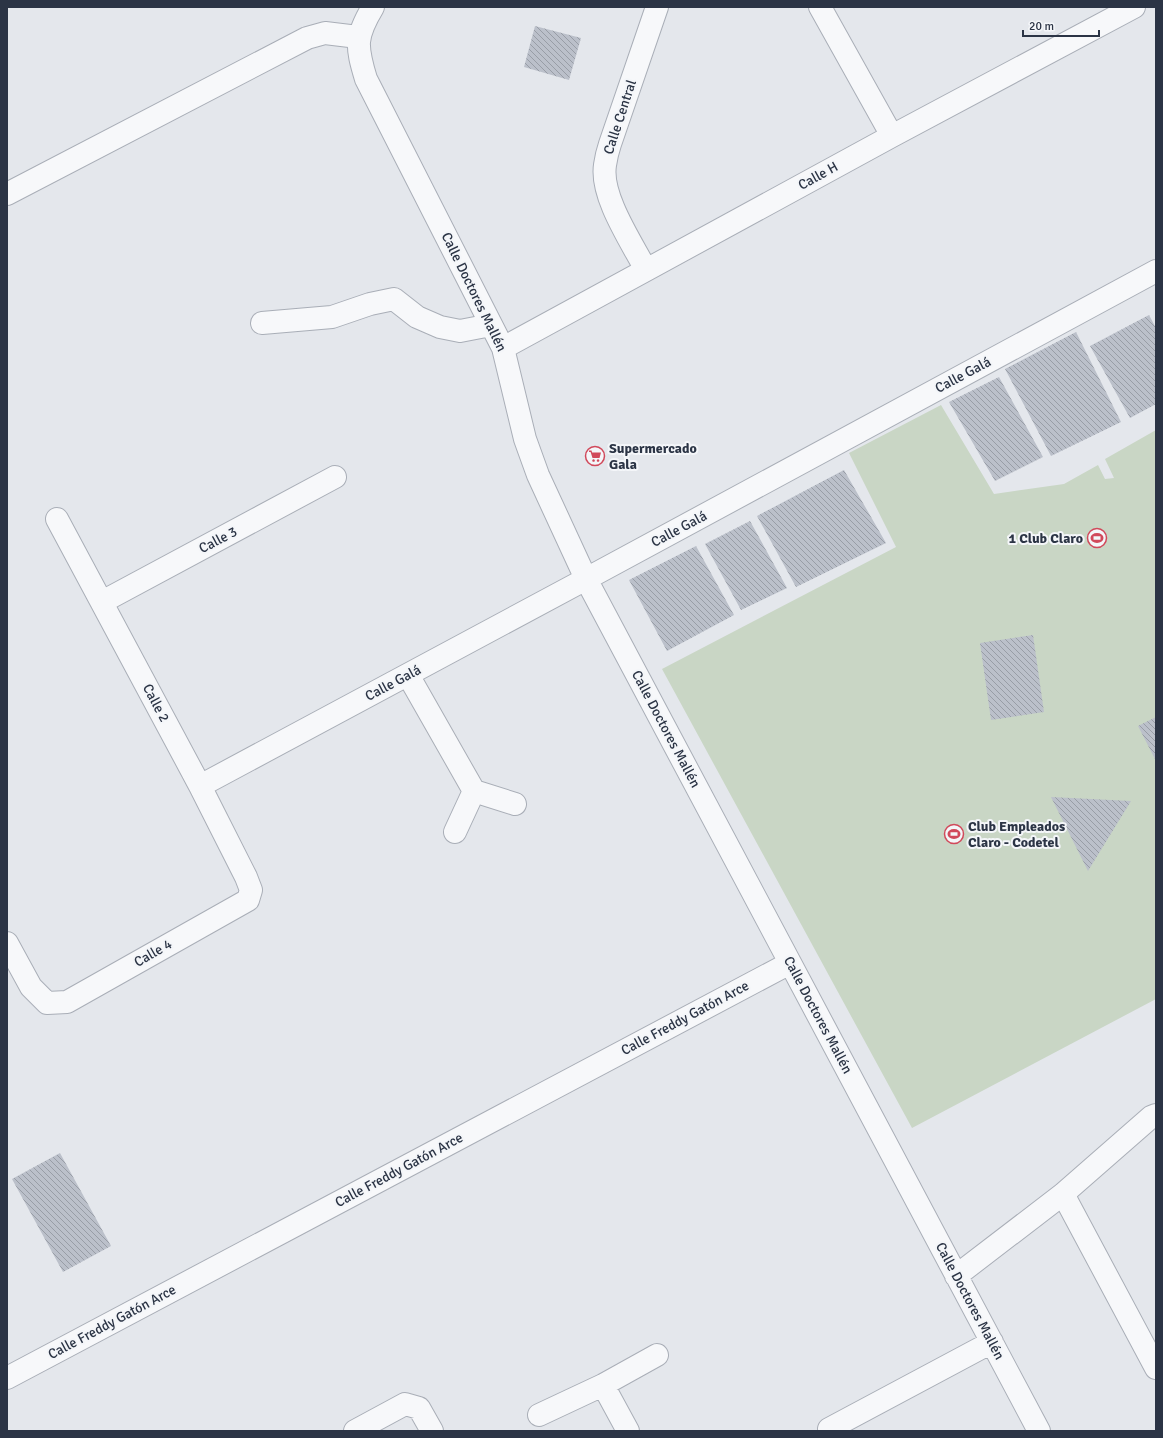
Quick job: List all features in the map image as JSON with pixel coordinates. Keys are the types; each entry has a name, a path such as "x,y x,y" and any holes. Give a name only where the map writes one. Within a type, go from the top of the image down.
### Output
{"street":[{"name":"Calle Doctores Mallén","path":"373,7 365,20 358,37 360,59 366,79 503,348 525,439 538,475 586,579 1039,1431"},
{"name":"Calle Central","path":"646,270 615,212 607,189 604,166 610,144 657,7"},
{"path":"820,7 892,136"},
{"name":"Calle H","path":"503,348 892,136 1134,7"},
{"path":"7,194 307,38 325,33 358,37"},
{"name":"Calle Galá","path":"200,786 1156,271"},
{"path":"262,322 332,318 370,304 394,299 417,317 440,327 460,331 491,325"},
{"name":"Calle 3","path":"102,602 335,477"},
{"name":"Calle 2","path":"57,519 200,786 246,877 251,890"},
{"path":"408,675 474,791 515,804"},
{"path":"455,832 474,791"},
{"name":"Calle 4","path":"7,943 30,987 47,1003 67,1002 248,900 251,890"},
{"name":"Calle Freddy Gatón Arce","path":"7,1378 790,962"},
{"path":"956,1276 1063,1194 1151,1117 1156,1115"},
{"path":"1063,1194 1156,1368"},
{"path":"829,1429 992,1342"},
{"path":"539,1415 603,1385 656,1355"},
{"path":"603,1385 628,1431"},
{"path":"355,1431 405,1404 419,1408 432,1431"}],"green space":[{"name":"Club Empleados Claro - Codetel","path":"941,405 994,494 1064,484 1098,465 1105,479 1114,478 1105,459 1156,430 1156,999 912,1128 662,669 896,547 849,453"}],"building":[{"path":"535,26 581,38 569,80 524,67"},
{"path":"1149,315 1156,328 1156,404 1130,418 1090,346"},
{"path":"1076,332 1121,422 1051,456 1005,369"},
{"path":"999,377 1043,457 995,481 949,402"},
{"path":"844,470 886,543 796,587 757,516"},
{"path":"750,521 787,588 741,610 705,544"},
{"path":"696,546 734,615 667,651 629,580"},
{"path":"1033,635 1044,712 991,720 980,643"},
{"path":"1156,717 1156,761 1138,726"},
{"path":"1051,797 1131,801 1088,871"},
{"path":"60,1153 111,1246 63,1272 12,1179"}],"place":[{"name":"Supermercado Gala","path":"595,456"},
{"name":"1 Club Claro","path":"1097,538"},
{"name":"Club Empleados Claro - Codetel","path":"954,834"}]}
